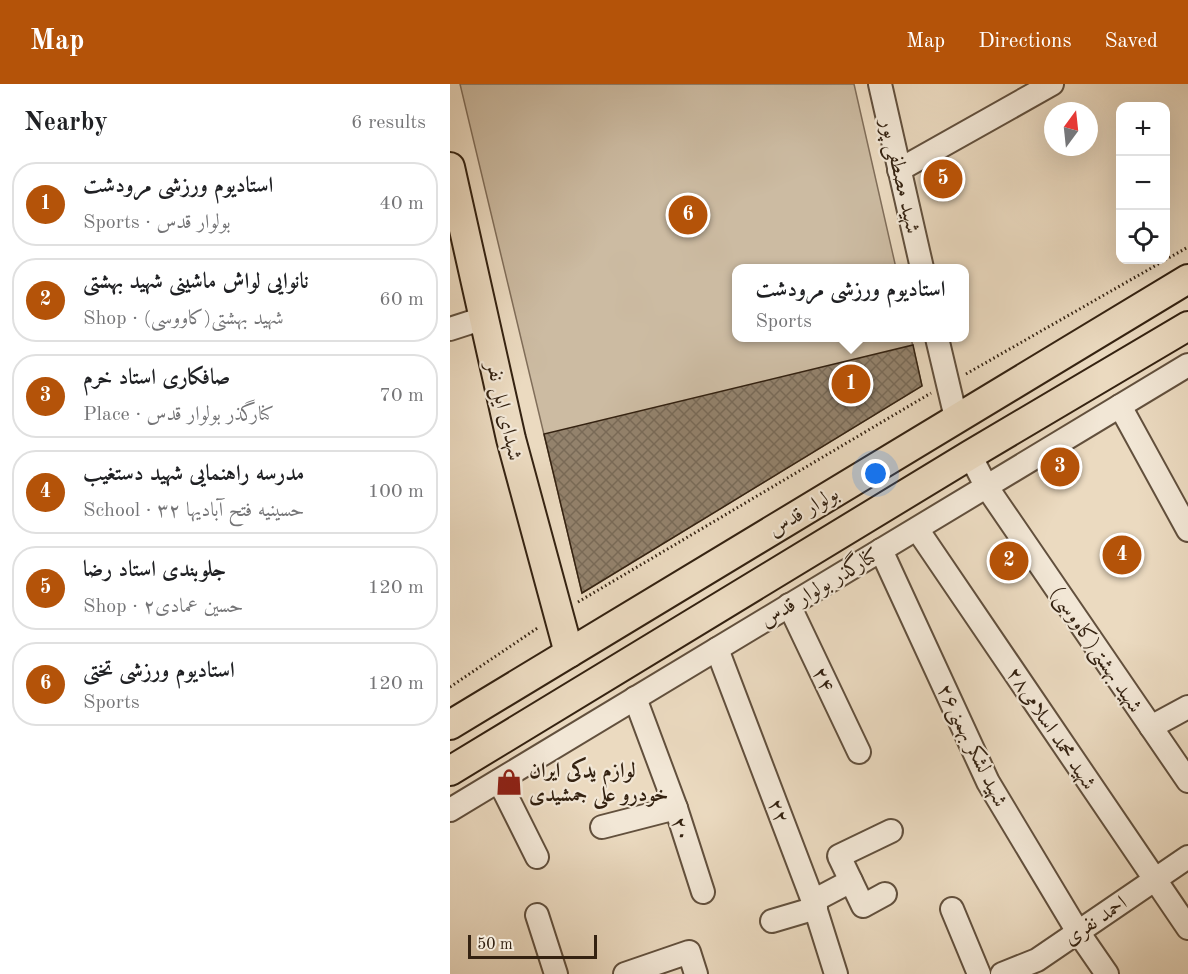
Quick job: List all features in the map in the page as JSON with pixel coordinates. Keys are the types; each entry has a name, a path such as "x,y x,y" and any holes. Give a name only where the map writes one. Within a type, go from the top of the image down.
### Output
{"main road":[{"name":"شهدای ایل نفر","path":"451,175 511,439 569,653"},
{"name":"بولوار قدس","path":"453,717 569,653 1188,279"},
{"name":"بولوار قدس","path":"450,771 970,455 1188,326"}],"street":[{"name":"شهید مصطفی پور","path":"880,84 921,264"},
{"path":"899,170 1052,84"},
{"path":"450,329 484,318"},
{"path":"938,342 956,418"},
{"name":"کنارگذر بولوار قدس","path":"450,810 1188,365"},
{"path":"1120,406 1188,530"},
{"name":"شهید بهشتی(کاووسی)","path":"970,455 987,486 1188,781"},
{"name":"شهید محمد اسلامی۲۸","path":"917,528 1188,928"},
{"path":"816,548 833,579"},
{"name":"شهید لشکر بهمنی۲۶","path":"881,550 988,782 1078,932 1107,974"},
{"name":"۲۴","path":"789,605 859,752"},
{"name":"۲۲","path":"717,649 815,905 836,974"},
{"name":"۲۰","path":"635,698 676,808 703,892"},
{"path":"1151,728 1188,707"},
{"path":"499,780 537,857"},
{"path":"602,827 676,808"},
{"path":"885,894 863,906 839,856 891,831"},
{"name":"احمد نفری","path":"1002,974 1035,968 1078,932 1188,857"},
{"path":"772,921 815,905 851,881"},
{"path":"952,909 979,974"},
{"path":"537,915 556,974"},
{"path":"627,974 693,963"}],"path":[{"path":"450,687 558,614 948,383 1188,247"}],"shaded area":[{"path":"460,84 854,84 895,264 732,264 732,342 912,342 922,386 582,593"}],"building":[{"path":"913,345 922,386 582,593 544,434"},
{"path":"1061,452 1073,473 1058,482 1046,461"}],"place":[{"name":"جلوبندی استاد رضا","path":"943,179"},
{"name":"استادیوم ورزشی تختی","path":"688,215"},
{"name":"استادیوم ورزشی مرودشت","path":"851,384"},
{"name":"صافکاری استاد خرم","path":"1060,467"},
{"name":"مدرسه راهنمایی شهید دستغیب","path":"1122,555"},
{"name":"نانوایی لواش ماشینی شهید بهشتی","path":"1009,561"},
{"name":"لوازم یدکی ایران خودرو علی جمشیدی","path":"509,782"}]}
